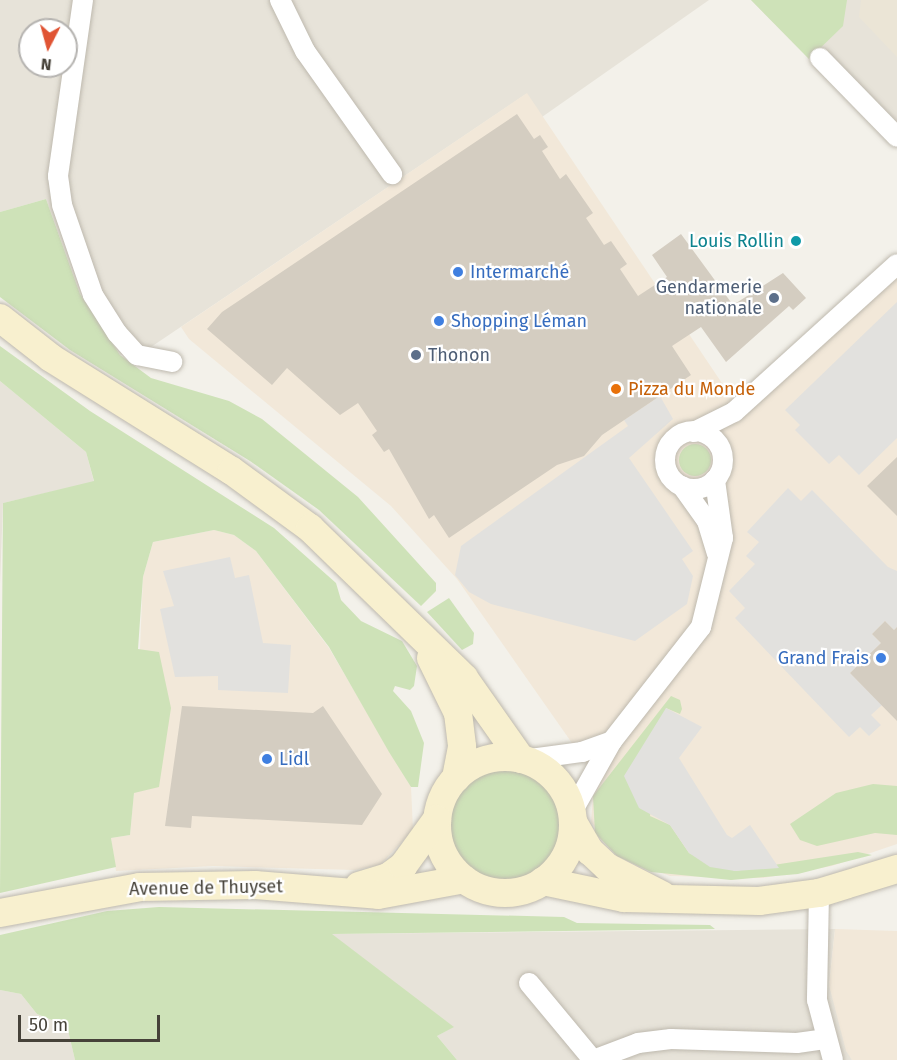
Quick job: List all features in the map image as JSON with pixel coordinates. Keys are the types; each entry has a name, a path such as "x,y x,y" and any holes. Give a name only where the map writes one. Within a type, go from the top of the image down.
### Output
{"main road":[{"path":"0,318 75,374 284,508 357,570 464,678 522,760 552,776 590,851 607,867 664,896"},
{"path":"418,634 458,712 462,747 456,778 444,796 437,819 443,852 464,879 503,892 543,881 624,898 664,896 759,901 819,892 897,869"},
{"path":"456,778 486,760 522,760"},
{"path":"543,881 566,856 572,817"},
{"name":"Avenue de Thuyset","path":"342,889 396,872 437,819"},
{"name":"Avenue de Thuyset","path":"0,913 140,887 342,889 387,894 464,879"}],"street":[{"path":"83,0 58,176 62,206 93,295 117,333 137,356 172,362"},
{"path":"280,0 305,51 392,174"},
{"path":"820,58 897,137"},
{"path":"719,561 709,526 682,486 668,472 667,452 675,439 734,412 897,264"},
{"path":"682,486 697,489 715,480 722,467 721,448 734,412"},
{"path":"694,432 708,435 721,448"},
{"path":"572,817 612,741 696,637 710,604 724,524 715,480"},
{"path":"522,760 582,752 612,741"},
{"path":"819,892 817,1000 825,1039 833,1060"},
{"path":"529,982 592,1060 638,1043 671,1039 797,1043 825,1039"}],"shaded area":[{"path":"0,0 709,0 542,117 526,94 148,349 120,355 80,294 46,199 0,212"},
{"path":"751,0 897,0 897,137 815,53 809,59"},
{"path":"861,0 897,0 897,57 859,17"},
{"path":"527,93 738,407 897,264 897,844 832,866 763,878 670,876 617,856 591,822 593,796 600,783 457,579 391,506 189,339 181,327"},
{"path":"897,302 897,438 859,475 839,455 829,464 795,430 800,425 785,410"},
{"path":"0,381 86,452 94,482 3,503 0,584"},
{"path":"660,396 673,419 629,458 693,551 682,559 693,576 687,604 635,641 491,604 469,592 455,575 461,546 628,426 624,420"},
{"path":"788,488 801,501 812,490 888,567 897,571 897,627 894,630 885,621 872,634 881,643 850,673 882,705 871,715 881,725 869,736 860,727 849,737 735,618 745,608 729,591 755,564 746,556 759,542 747,532"},
{"path":"214,530 234,535 256,551 329,648 411,787 413,830 380,865 355,870 213,866 116,871 111,838 130,835 134,792 143,577 153,542"},
{"path":"230,557 235,578 249,575 263,643 291,645 288,693 218,690 218,676 175,677 160,609 174,606 163,571"},
{"path":"666,708 702,727 679,758 727,835 732,838 750,825 779,868 735,871 710,867 689,853 670,825 639,808 624,776"},
{"path":"835,929 829,985 852,1060 457,1060 437,1036 453,1027 331,934"},
{"path":"835,929 897,931 897,1060 852,1060 846,1051 829,985"},
{"path":"0,990 21,994 37,1014 67,1026 75,1060 0,1060"}],"green space":[{"path":"751,0 847,0 843,26 809,59"},
{"path":"46,199 80,294 120,355 151,378 229,401 262,419 358,497 436,583 436,591 421,606 319,510 250,461 70,350 0,297 0,212"},
{"path":"0,346 90,411 274,528 336,583 341,600 361,621 402,641 417,666 414,686 410,690 395,686 393,691 411,711 424,743 418,787 411,787 329,647 256,551 234,535 214,530 153,542 143,577 138,649 159,652 171,708 159,787 134,793 130,835 111,838 116,867 0,893 3,503 94,481 86,452 0,381"},
{"path":"695,444 706,449 711,460 706,471 695,476 684,471 679,460 684,449"},
{"path":"449,598 474,633 473,644 462,650 427,612"},
{"path":"671,696 680,700 682,709 680,714 666,708 650,816 670,825 689,853 735,871 858,852 872,855 798,874 731,880 651,872 617,856 595,833 593,796"},
{"path":"505,769 526,773 545,785 557,804 561,825 557,846 545,865 526,877 505,881 484,877 465,865 453,846 449,825 453,804 465,785 484,773"},
{"path":"873,784 897,786 897,835 875,833 817,846 800,840 790,824 836,793"},
{"path":"159,907 564,917 577,923 710,925 715,929 332,934 454,1027 437,1036 457,1060 75,1060 67,1026 37,1014 21,994 0,990 0,935 107,911"}],"building":[{"name":"Shopping Léman","path":"517,114 534,139 540,135 548,147 542,151 560,179 566,174 593,213 586,218 604,245 611,241 627,264 620,269 638,296 667,277 652,255 681,234 733,305 783,273 806,298 793,310 789,306 726,362 701,327 672,346 691,375 602,435 584,456 557,465 449,538 434,515 429,519 389,449 384,452 372,435 377,431 358,403 340,415 287,368 272,385 207,329 222,312"},
{"path":"897,457 897,516 867,486"},
{"name":"Grand Frais","path":"885,621 894,630 897,627 897,721 850,673 881,643 872,634"},
{"name":"Lidl","path":"182,706 313,713 323,706 382,794 362,825 192,816 191,828 165,826"}],"place":[{"name":"Louis Rollin","path":"796,241"},
{"name":"Intermarché","path":"458,272"},
{"name":"Gendarmerie nationale","path":"774,298"},
{"name":"Shopping Léman","path":"439,321"},
{"name":"Thonon","path":"416,355"},
{"name":"Pizza du Monde","path":"616,389"},
{"name":"Grand Frais","path":"881,658"},
{"name":"Lidl","path":"267,759"}]}
